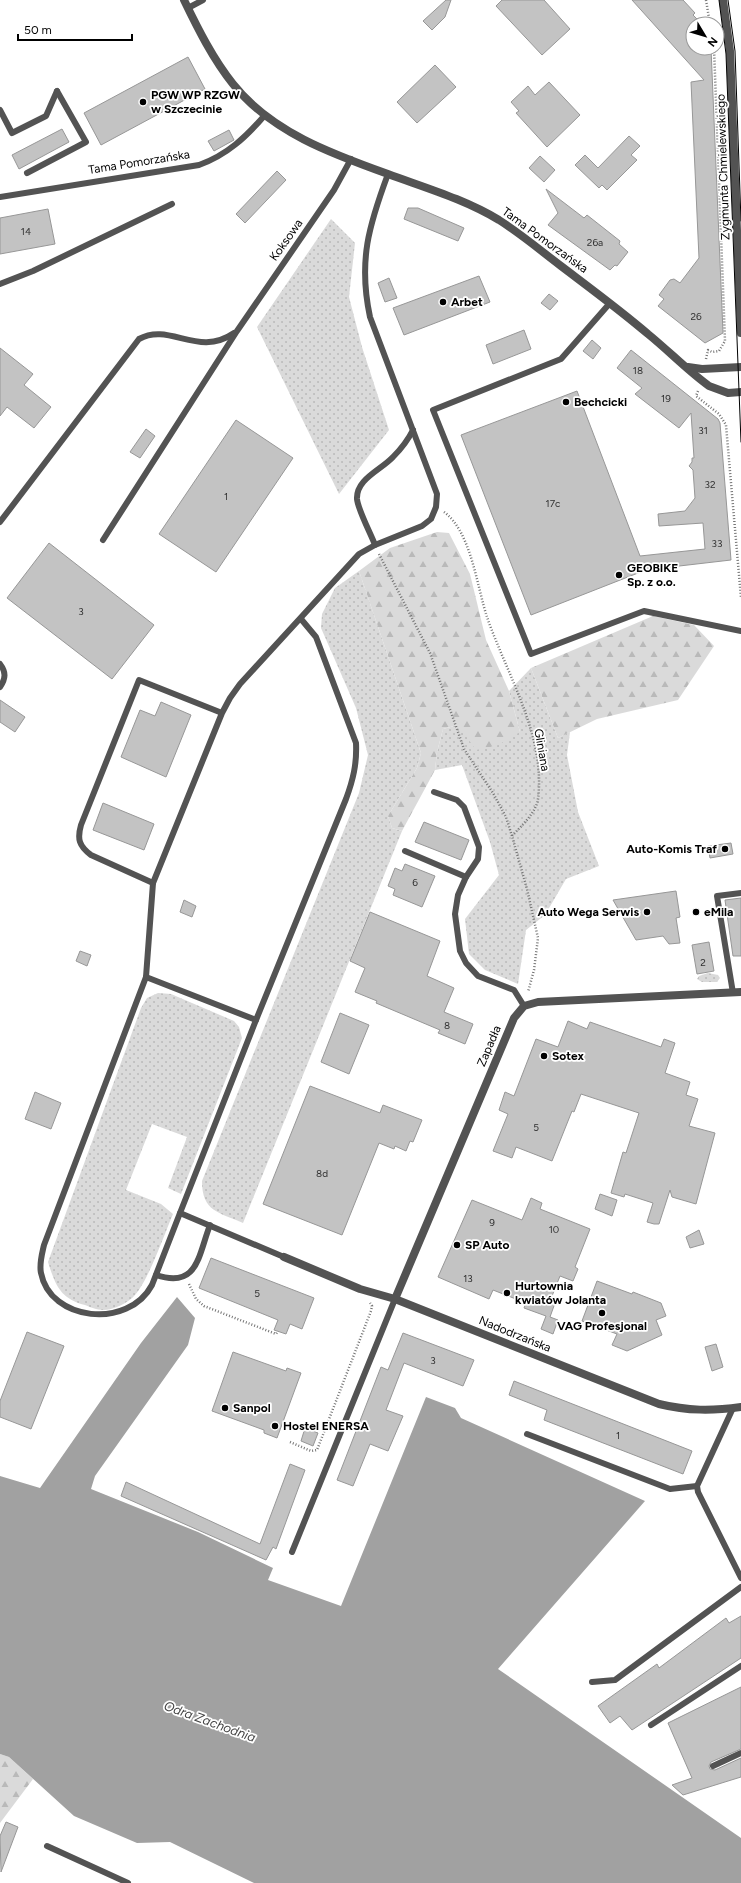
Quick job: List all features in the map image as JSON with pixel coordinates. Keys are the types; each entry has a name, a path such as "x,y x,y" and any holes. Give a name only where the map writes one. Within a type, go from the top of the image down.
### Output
{"street":[{"name":"Tama Pomorzańska","path":"184,0 225,74 241,94 265,115 296,135 388,174 432,188 484,212 517,232 610,303 714,389 728,393 741,392"},
{"name":"Zygmunta Chmielewskiego","path":"723,0 727,21 731,62 741,333"},
{"path":"685,366 702,369 741,367"},
{"path":"524,1006 538,1002 737,992"},
{"name":"Zapadła","path":"394,1299 514,1018 524,1006"},
{"name":"Nadodrzańska","path":"284,1257 360,1289 394,1299 659,1404 687,1410 702,1411 737,1407"}],"lane":[{"path":"188,8 203,0"},
{"path":"0,110 12,133 46,116 57,91 86,142 27,173"},
{"name":"Tama Pomorzańska","path":"0,197 199,165 225,153 238,143 265,115"},
{"name":"Koksowa","path":"103,540 237,331 334,190 351,159"},
{"path":"301,619 316,638 356,743 356,762 352,780 346,799 256,1020 156,1275 147,1294 140,1301 121,1311 103,1315 86,1313 63,1303 52,1294 44,1284 41,1272 41,1259 44,1245 146,977 153,883 222,713 240,684 359,554 375,545 422,526 431,519 436,507 436,494 370,317 364,281 364,263 371,221 388,174"},
{"path":"0,284 33,271 172,204"},
{"path":"610,303 562,359 433,410 530,654 644,611 741,631"},
{"path":"0,522 139,339 147,335 158,334 213,343 225,339 237,331"},
{"path":"375,545 357,501 358,489 364,481 393,457 409,439 413,430"},
{"path":"0,664 5,672 4,681 0,687"},
{"path":"153,883 91,855 82,848 78,835 139,680 222,713"},
{"path":"434,792 458,800 464,807 479,847 478,859 466,878 458,895 455,914 460,951 466,963 478,976 514,990 524,1006"},
{"path":"405,851 466,878"},
{"path":"737,992 717,896 741,892"},
{"path":"146,977 256,1020"},
{"path":"180,1213 284,1257"},
{"path":"156,1275 178,1279 187,1276 196,1264 210,1225"},
{"path":"292,1552 394,1299"},
{"path":"737,1407 697,1486 698,1492 741,1578"},
{"path":"527,1434 670,1489 697,1486"},
{"path":"592,1682 615,1680 741,1587"},
{"path":"651,1725 741,1666"},
{"path":"713,1766 741,1753"},
{"path":"47,1846 128,1883"}],"path":[{"path":"706,0 709,16"},
{"path":"708,350 715,352 719,351 725,341 714,56"},
{"path":"698,391 696,396 722,417 728,431 741,598"},
{"name":"Gliniana","path":"436,507 451,517 473,563 486,615 505,665 523,703 536,758 538,801 532,812 512,836"},
{"path":"375,545 430,654 464,749 493,793 506,817 527,889 538,938 534,970 524,1006"},
{"path":"187,1276 191,1291 204,1306 276,1334 278,1331"},
{"path":"290,1442 311,1451 317,1450 372,1311 372,1306 367,1300"}],"green space":[{"path":"331,219 355,243 349,297 362,347 389,430 339,494 257,327"},
{"path":"437,532 449,533 470,574 486,640 509,691 520,732 498,745 476,750 458,725 443,729 437,752 435,770 402,831 392,828 388,816 417,768 421,753 359,571 390,548"},
{"path":"359,571 421,753 417,768 388,816 392,828 402,831 243,1223 219,1213 209,1205 205,1199 202,1181 359,793 368,755 356,708 321,628 322,614 335,588"},
{"path":"653,616 694,625 714,646 678,700 597,719 558,738 531,668"},
{"path":"531,668 558,738 570,732 567,755 578,812 599,866 566,879 545,915 526,930 518,984 485,970 469,954 465,919 499,875 490,842 462,765 435,770 437,752 443,729 458,725 520,732 509,691"},
{"path":"708,973 718,975 720,978 717,982 702,982 697,979 699,976"},
{"path":"158,993 171,994 234,1021 239,1027 242,1038 181,1194 168,1188 187,1137 152,1124 126,1190 161,1204 173,1214 146,1279 135,1295 129,1301 120,1306 107,1310 98,1310 70,1299 64,1295 56,1284 48,1262 141,1008 147,998"},
{"path":"0,1754 9,1757 33,1779 0,1823"}],"water":[{"name":"Odra Zachodnia","path":"177,1297 195,1318 188,1345 95,1476 91,1489 198,1532 273,1568 268,1580 341,1606 426,1397 455,1408 461,1418 645,1501 498,1669 741,1838 741,1883 254,1883 170,1842 137,1843 74,1816 9,1757 0,1754 0,1476 40,1488 141,1343"}],"building":[{"path":"446,0 451,0 445,17 432,30 423,21"},
{"path":"502,0 544,0 570,29 542,55 496,6"},
{"path":"632,0 683,0 695,13 693,15 694,16 685,16 685,56 711,56 723,333 705,343 658,306 664,299 659,295 670,280 674,279 680,283 699,258 691,82 704,80"},
{"name":"PGW WP RZGW w Szczecinie","path":"188,57 205,89 101,145 84,113"},
{"path":"435,65 456,87 417,123 397,102"},
{"path":"549,82 580,115 547,147 516,113 519,111 511,102 528,86 535,95"},
{"path":"62,129 69,142 19,169 12,155"},
{"path":"229,130 234,140 214,151 208,141"},
{"path":"629,136 640,146 631,155 637,160 607,190 602,185 599,188 575,165 585,155 598,168"},
{"path":"540,156 555,170 544,182 529,168"},
{"path":"277,171 286,180 245,223 236,214"},
{"path":"546,189 584,218 587,215 620,241 619,244 628,252 617,266 615,265 610,270 548,225 558,213"},
{"path":"408,208 418,208 464,228 458,241 404,219"},
{"path":"48,209 55,244 0,254 0,218"},
{"path":"479,276 490,302 404,335 393,308"},
{"path":"389,278 397,298 385,302 378,283"},
{"path":"549,294 558,301 550,310 541,303"},
{"path":"524,330 531,349 493,364 486,345"},
{"path":"592,340 601,348 593,359 583,351"},
{"path":"0,348 33,374 24,385 51,407 34,428 7,407 0,416"},
{"path":"631,350 718,419 720,423 731,560 662,568 661,564 531,615 461,435 577,391 640,556 705,549 703,523 659,526 658,514 685,511 695,498 693,470 689,466 692,462 692,458 694,458 691,413 679,428 635,394 642,388 617,368"},
{"path":"236,420 293,458 216,572 159,534"},
{"path":"146,429 155,436 140,458 130,452"},
{"path":"49,543 154,625 112,679 7,598"},
{"path":"0,700 25,717 15,732 0,722"},
{"path":"161,702 191,715 166,777 121,757 140,710 155,716"},
{"path":"103,803 154,824 144,850 93,830"},
{"path":"424,822 469,840 461,860 415,842"},
{"path":"731,843 733,854 710,858 708,846"},
{"path":"405,864 435,876 422,907 393,895 395,889 388,886 395,868 402,871"},
{"name":"Auto Wega Serwis","path":"676,891 680,917 676,918 680,943 669,944 663,936 636,940 613,900"},
{"path":"741,898 741,956 733,956 725,900"},
{"path":"184,900 196,906 192,917 180,912"},
{"path":"370,912 440,941 427,976 454,988 444,1012 473,1024 465,1044 438,1033 440,1030 376,1003 377,1001 355,992 365,968 350,961"},
{"path":"709,942 714,971 697,974 692,945"},
{"path":"80,951 91,955 87,966 76,961"},
{"path":"340,1013 369,1025 349,1074 321,1062"},
{"path":"568,1021 587,1029 590,1022 661,1047 664,1039 675,1043 665,1073 690,1082 686,1095 698,1099 689,1126 715,1133 696,1204 672,1197 670,1190 659,1224 654,1224 647,1222 653,1203 625,1194 624,1197 611,1193 623,1152 626,1153 639,1113 581,1094 574,1112 572,1111 552,1161 516,1147 512,1158 493,1151 508,1114 499,1110 505,1092 514,1096 536,1039 558,1047"},
{"path":"310,1086 380,1113 383,1105 422,1120 413,1142 410,1141 406,1151 395,1146 394,1149 379,1143 342,1235 263,1204"},
{"path":"35,1092 61,1103 51,1129 25,1119"},
{"path":"600,1194 617,1200 612,1216 595,1209"},
{"path":"531,1198 542,1203 540,1209 590,1229 575,1267 578,1269 573,1281 560,1276 550,1301 555,1303 550,1317 558,1320 553,1334 541,1329 546,1316 524,1308 526,1303 493,1290 489,1299 438,1277 472,1200 522,1220"},
{"path":"699,1230 704,1244 690,1248 686,1237"},
{"path":"211,1258 314,1298 302,1329 290,1324 286,1334 274,1330 278,1320 199,1288"},
{"path":"597,1281 632,1294 633,1292 661,1303 666,1316 656,1320 662,1335 627,1351 612,1345 617,1334 582,1321"},
{"path":"27,1332 64,1346 31,1429 0,1417 0,1401"},
{"path":"403,1333 474,1360 463,1386 404,1363 386,1410 403,1416 388,1451 370,1444 353,1486 337,1480 381,1367 388,1370"},
{"path":"716,1344 723,1367 712,1371 705,1347"},
{"path":"233,1352 286,1371 287,1368 301,1373 277,1438 264,1433 264,1430 212,1411"},
{"path":"514,1381 692,1451 683,1474 544,1420 547,1410 509,1395"},
{"path":"305,1428 318,1433 313,1446 301,1441"},
{"path":"290,1464 305,1470 276,1549 273,1547 266,1560 121,1496 126,1482 260,1544"},
{"path":"741,1616 741,1658 632,1730 620,1716 610,1723 598,1706 657,1664 659,1668 726,1618 729,1623"},
{"path":"741,1687 741,1749 711,1762 709,1766 710,1769 715,1770 741,1758 741,1777 683,1795 672,1785 692,1778 668,1723"},
{"path":"6,1822 18,1827 1,1872 0,1836"}],"tram line":[{"path":"719,0 726,54 741,442"},
{"path":"728,0 735,51 741,221"}],"place":[{"name":"PGW WP RZGW w Szczecinie","path":"143,102"},
{"name":"Arbet","path":"443,302"},
{"name":"Bechcicki","path":"566,402"},
{"name":"GEOBIKE Sp. z o.o.","path":"619,575"},
{"name":"Auto-Komis Traf","path":"725,849"},
{"name":"Auto Wega Serwis","path":"647,912"},
{"name":"eMila","path":"696,912"},
{"name":"Sotex","path":"544,1056"},
{"name":"SP Auto","path":"457,1245"},
{"name":"Hurtownia kwiatów Jolanta","path":"507,1293"},
{"name":"VAG Profesjonal","path":"602,1313"},
{"name":"Sanpol","path":"225,1408"},
{"name":"Hostel ENERSA","path":"275,1426"}]}
